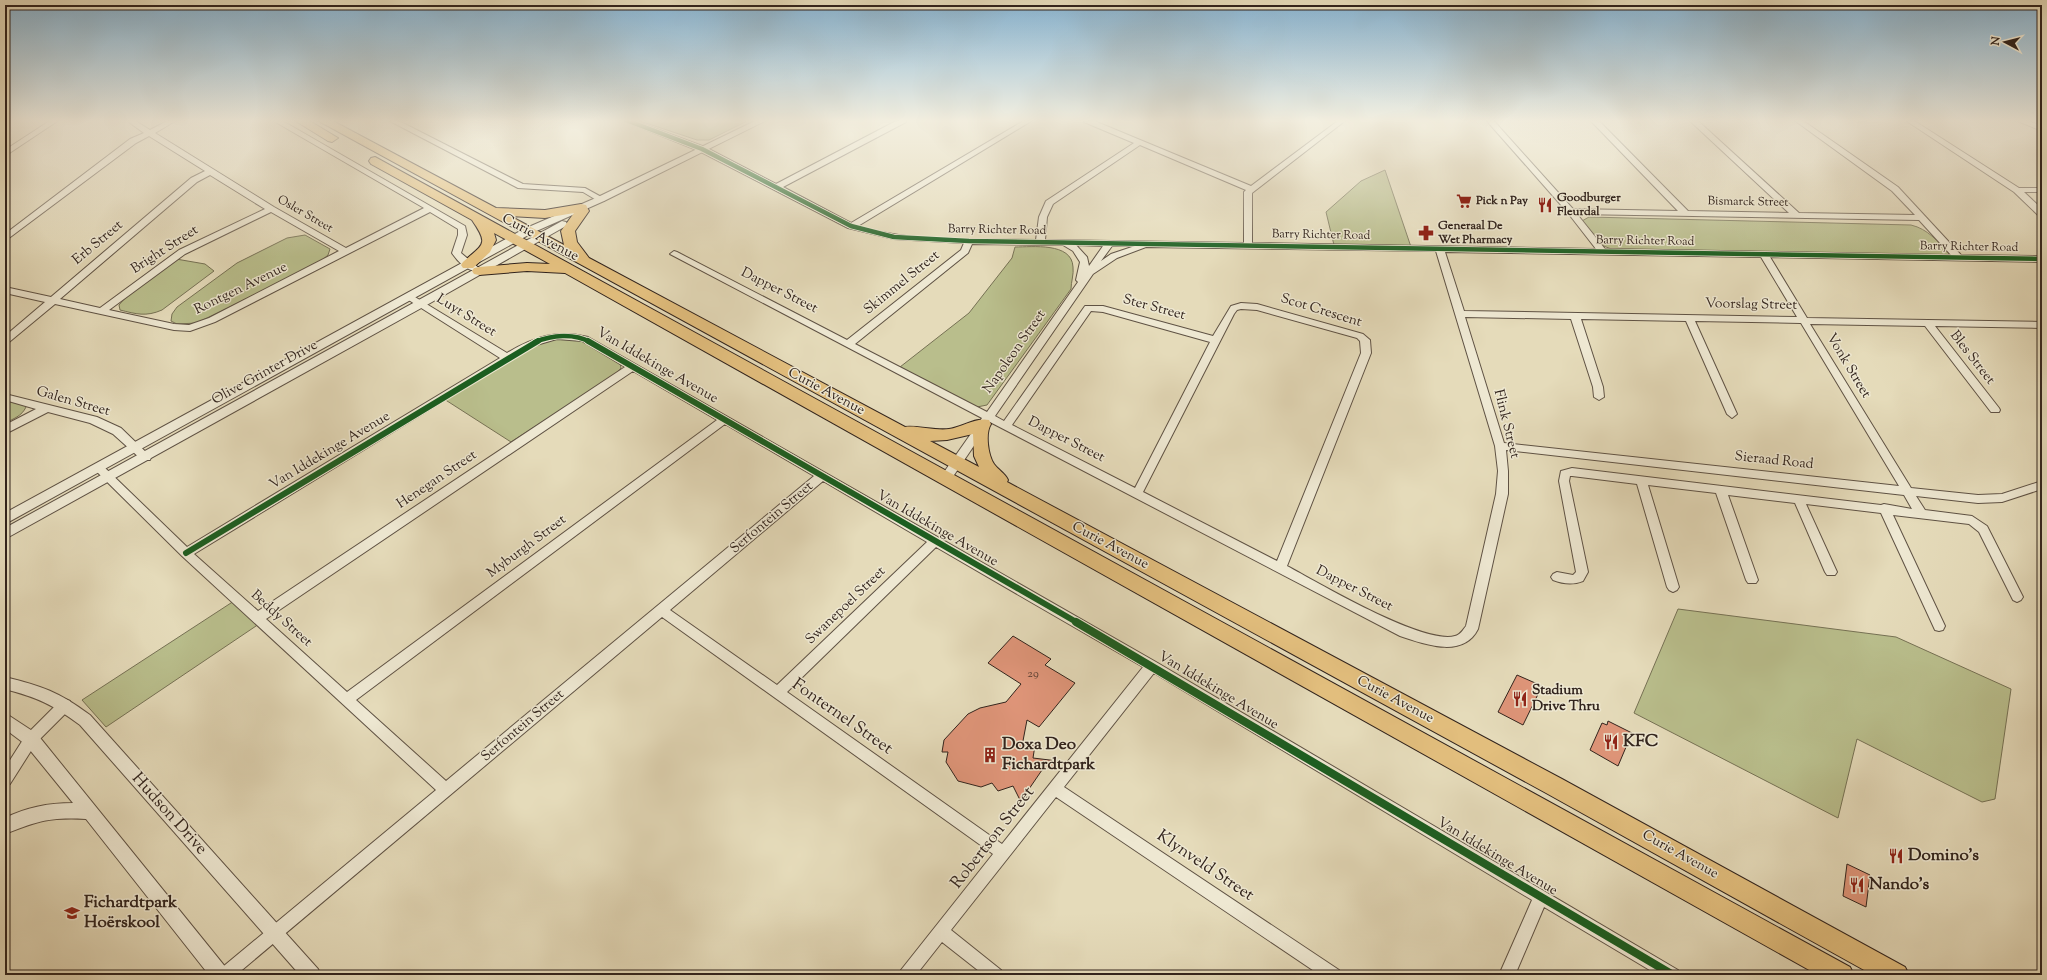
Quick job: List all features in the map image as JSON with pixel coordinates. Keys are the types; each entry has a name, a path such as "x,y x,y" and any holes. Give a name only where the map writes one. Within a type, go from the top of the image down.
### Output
{"main road":[{"name":"Curie Avenue","path":"382,166 476,218 590,265 1554,786 1897,975"},
{"name":"Curie Avenue","path":"407,166 489,210 572,270 1842,975"},
{"path":"489,210 533,215 555,214 581,210"},
{"path":"581,210 568,231 568,237 573,247 590,265"},
{"path":"474,268 488,246 490,238 489,231 476,218"},
{"path":"474,268 550,267 572,270"},
{"path":"868,415 908,431 929,436 958,434 984,423 981,452 984,465 996,477 1045,511"}],"street":[{"path":"5,238 100,166"},
{"name":"Osler Street","path":"202,166 271,209 347,252"},
{"path":"355,166 462,228 463,233 456,249 457,256 474,268"},
{"path":"481,166 521,186 585,190 601,199"},
{"name":"Olive Grinter Drive","path":"5,534 107,479 421,304 474,268 527,238 668,166"},
{"name":"Barry Richter Road","path":"735,166 851,226 866,232 891,237 1061,242 2042,259"},
{"path":"777,187 817,166"},
{"path":"851,226 953,166"},
{"path":"1040,241 1043,217 1049,203 1105,166"},
{"path":"1197,166 1251,188"},
{"path":"1248,245 1247,195 1251,188 1281,166"},
{"path":"1531,166 1572,211 1602,251"},
{"path":"1639,166 1685,213"},
{"path":"1743,166 1796,215"},
{"path":"1863,166 1885,181 1923,218 1958,257"},
{"path":"1979,166 2017,190 2042,214"},
{"name":"Erb Street","path":"5,341 194,180 211,171"},
{"path":"2017,190 2042,190"},
{"name":"Bright Street","path":"100,312 182,252 204,240 271,209"},
{"name":"Rontgen Avenue","path":"5,290 100,312 180,328 197,326 347,252 429,209"},
{"name":"Bismarck Street","path":"1572,211 1923,218"},
{"name":"Skimmel Street","path":"848,344 965,251 969,240"},
{"path":"1061,242 1075,247 1082,256 1083,275 1078,288"},
{"name":"Napoleon Street","path":"946,478 1110,242"},
{"path":"1085,278 1114,256 1133,248 1158,243"},
{"name":"Flink Street","path":"1440,249 1500,446 1503,489 1472,629 1463,638 1449,642"},
{"name":"Dapper Street","path":"674,254 848,344 984,423 1006,426 1404,632 1432,640 1449,642"},
{"name":"Vonk Street","path":"1764,255 1920,512"},
{"name":"Olive Grinter Drive","path":"5,519 410,297 474,268"},
{"name":"Luyt Street","path":"410,297 506,357"},
{"name":"Scot Crescent","path":"1137,494 1230,313 1234,308 1248,306 1352,332 1365,340 1366,354 1280,568"},
{"name":"Ster Street","path":"1006,426 1085,310 1088,308 1103,309 1216,340"},
{"name":"Voorslag Street","path":"1460,314 2042,325"},
{"path":"1575,316 1598,387 1599,397"},
{"path":"1689,318 1732,414"},
{"name":"Bles Street","path":"1928,323 1995,410"},
{"name":"Van Iddekinge Avenue","path":"186,553 506,357 543,338 564,335 585,339 1152,666 1673,975"},
{"name":"Henegan Street","path":"258,618 633,366"},
{"name":"Galen Street","path":"5,397 118,430 146,457"},
{"path":"5,430 46,408"},
{"name":"Myburgh Street","path":"347,699 725,419"},
{"name":"Sieraad Road","path":"1500,446 1908,490 1978,499 2002,498 2042,485"},
{"name":"Beddy Street","path":"98,468 107,479 186,553 446,790"},
{"path":"1557,577 1574,580 1579,578 1582,572 1564,481 1565,474 1572,472 1963,518 1978,524 1988,537 2017,598"},
{"name":"Serfontein Street","path":"222,975 822,476"},
{"path":"1641,480 1672,588"},
{"path":"1720,489 1752,580"},
{"path":"1798,498 1831,572"},
{"path":"1884,508 1939,626"},
{"name":"Swanepoel Street","path":"777,693 936,542"},
{"name":"Fonternel Street","path":"661,610 1003,853"},
{"name":"Robertson Street","path":"906,975 1152,666"},
{"name":"Hudson Drive","path":"5,683 42,693 65,705 85,720 312,975"},
{"path":"5,780 31,739 65,705"},
{"path":"5,720 31,739 222,975"},
{"name":"Klynveld Street","path":"1055,788 1334,975"},
{"path":"5,826 21,818 52,810 91,812"},
{"path":"1507,975 1540,897"},
{"path":"941,931 996,975"}],"green space":[{"path":"1385,170 1411,247 1334,245 1326,212 1361,181"},
{"path":"1589,217 1911,225 1922,229 1932,236 1949,253 1949,257 1614,250 1601,245 1582,221"},
{"path":"305,235 330,249 328,255 320,262 197,323 177,324 171,321 172,314 177,307 237,263 287,238"},
{"path":"1015,247 1050,248 1066,253 1071,259 1073,267 1071,289 987,405 977,407 900,367 969,313 1012,258"},
{"path":"176,259 205,264 214,271 162,310 151,314 136,314 120,310 119,305 125,298"},
{"path":"570,338 583,341 620,363 621,368 615,375 511,442 444,399 531,345 545,340"},
{"path":"5,399 23,403 26,407 20,415 5,423"},
{"path":"234,601 259,624 106,727 82,700"},
{"path":"1678,609 1896,637 2011,689 1995,799 1982,802 1857,739 1838,818 1634,713"}],"building":[{"path":"1013,636 1051,659 1045,665 1075,683 1039,727 1027,720 1022,746 1035,745 1033,758 1066,762 1042,770 1029,789 1026,799 1021,802 1013,786 998,791 992,783 981,787 958,781 946,762 948,752 942,752 944,740 968,714 980,708 1006,702 1021,684 988,663"},
{"name":"Stadium Drive Thru","path":"1517,675 1542,686 1523,725 1498,712"},
{"name":"KFC","path":"1608,721 1632,733 1618,766 1590,750 1602,723 1607,725"},
{"name":"Nando's","path":"1847,864 1870,875 1866,907 1843,896"}],"cycle path":[{"path":"734,166 851,226 865,231 894,237 969,241 2042,259"},
{"path":"186,553 530,344 557,336 570,336 585,339 1152,666 1673,975"}],"place":[{"name":"Pick n Pay","path":"1464,201"},
{"name":"Goodburger Fleurdal","path":"1545,205"},
{"name":"Generaal De Wet Pharmacy","path":"1426,233"},
{"name":"Stadium Drive Thru","path":"1520,699"},
{"name":"KFC","path":"1611,742"},
{"name":"Doxa Deo Fichardtpark","path":"990,755"},
{"name":"Domino's","path":"1896,856"},
{"name":"Nando's","path":"1857,885"},
{"name":"Fichardtpark Hoërskool","path":"72,913"}]}
